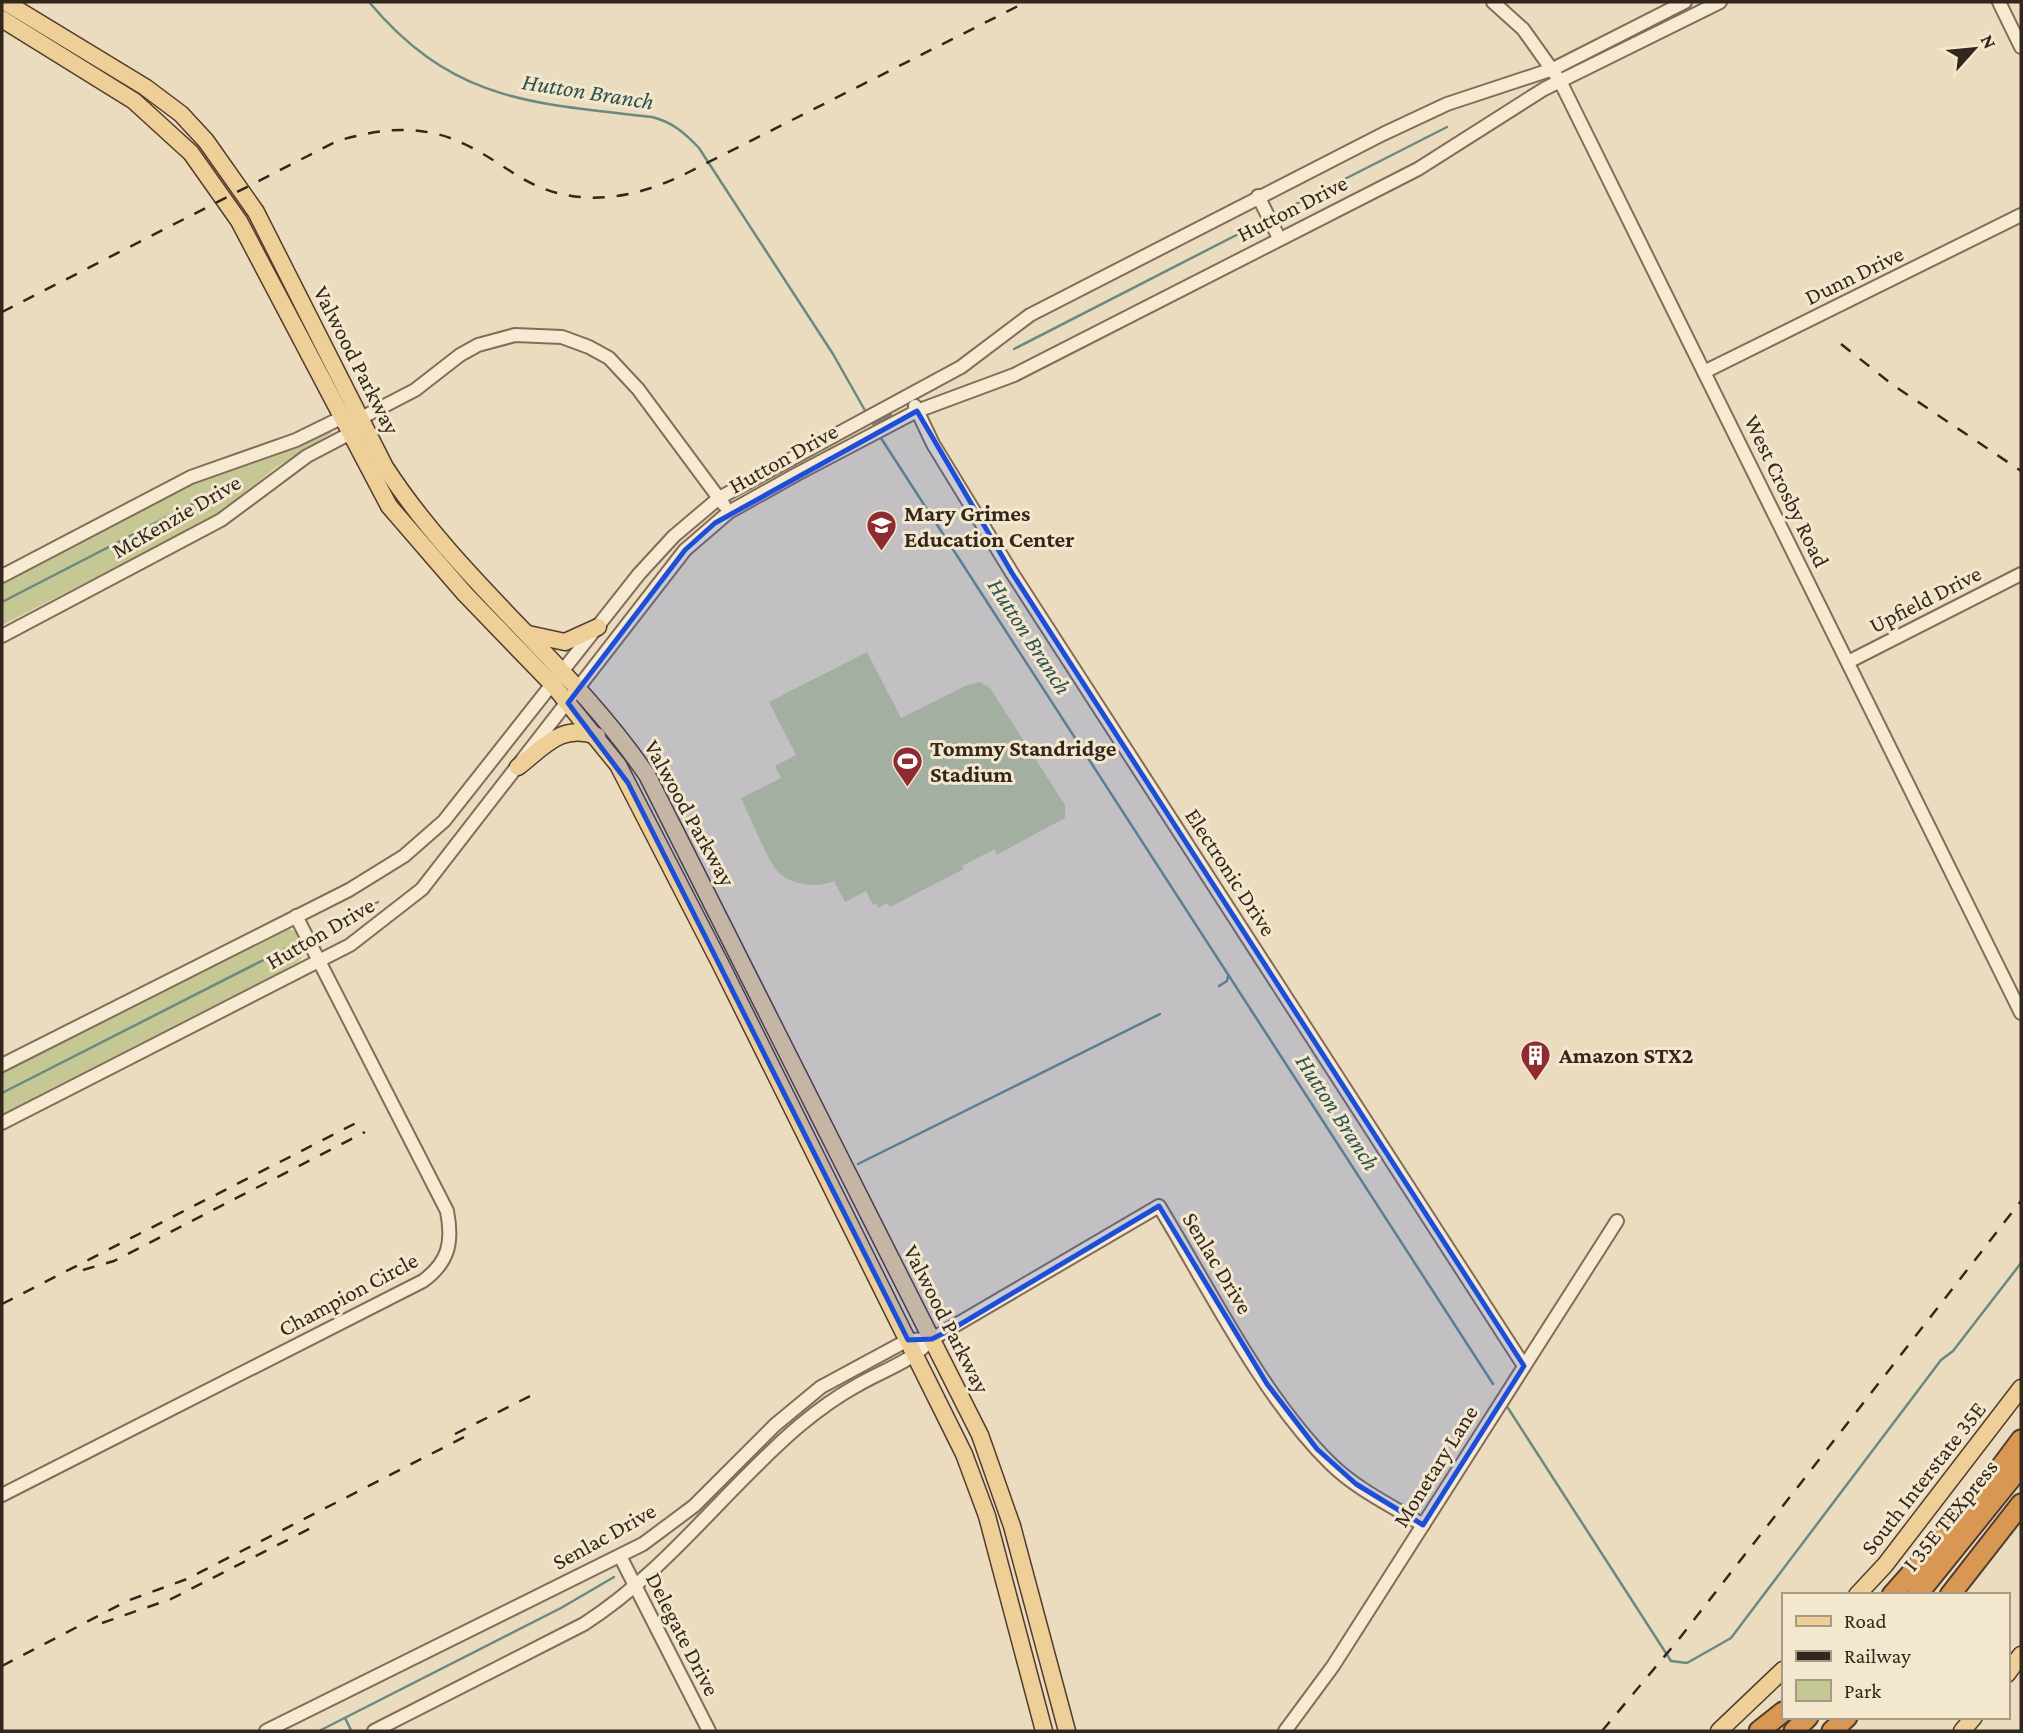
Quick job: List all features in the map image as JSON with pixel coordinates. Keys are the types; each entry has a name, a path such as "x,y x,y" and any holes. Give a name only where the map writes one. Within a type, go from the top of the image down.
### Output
{"highway":[{"path":"1894,1593 1977,1499 2021,1440"},
{"name":"I 35E TEXpress","path":"1919,1593 2021,1466"},
{"path":"1952,1593 2021,1504"},
{"path":"1759,1731 1782,1715"},
{"path":"1771,1731 1782,1715"},
{"path":"1832,1731 1845,1719"}],"main road":[{"name":"Valwood Parkway","path":"5,2 145,87 198,133 241,188 404,496 527,634 558,679 568,703 597,736 628,783 916,1356 976,1483 1044,1731"},
{"name":"Valwood Parkway","path":"2,19 134,101 191,153 239,221 388,506 412,536 558,679 579,689 622,738 647,775 932,1339 996,1475 1067,1731"},
{"path":"134,101 145,87"},
{"path":"527,634 565,642 598,627"},
{"path":"518,766 558,735 571,731 597,736"},
{"path":"705,934 724,924"},
{"path":"821,1165 840,1156"},
{"name":"South Interstate 35E","path":"1859,1593 1885,1565 2021,1388"},
{"path":"976,1483 996,1475"},
{"path":"1025,1659 1047,1653"},
{"path":"2009,1671 2021,1656"},
{"path":"1719,1731 1782,1671"}],"street":[{"path":"2,8 5,2"},
{"name":"West Crosby Road","path":"1493,2 1523,29 1557,75 2021,1013"},
{"name":"Hutton Drive","path":"2,1122 350,945 422,889 685,550 729,512 902,418 1014,375 1279,237 1418,169 1557,75 1686,2"},
{"path":"1686,2 1694,15"},
{"name":"Hutton Drive","path":"2,1065 349,890 404,856 444,821 674,536 719,498 961,368 1030,315 1258,196 1447,104 1557,75 1720,2"},
{"path":"1999,2 2021,47"},
{"path":"1258,196 1279,237"},
{"name":"Dunn Drive","path":"1704,372 2021,215"},
{"name":"McKenzie Drive","path":"2,636 221,520 307,456 349,434 361,418 415,390 471,349 516,335 544,334 570,340 601,353 617,366 729,512"},
{"name":"Electronic Drive","path":"909,397 933,444 1012,573 1524,1366"},
{"name":"McKenzie Drive","path":"2,576 191,477 296,440 341,418 361,418"},
{"name":"Upfield Drive","path":"1848,662 2021,574"},
{"name":"Champion Circle","path":"2,1494 423,1281 437,1271 447,1254 451,1233 447,1211 296,916"},
{"name":"Senlac Drive","path":"374,1731 584,1624 634,1587 678,1548 781,1443 857,1385 916,1356 932,1339 1159,1206 1268,1384 1317,1449 1356,1484 1423,1525"},
{"name":"Monetary Lane","path":"1285,1731 1334,1666 1618,1221"},
{"name":"Senlac Drive","path":"266,1731 643,1544 694,1506 768,1431 821,1387 908,1340 932,1339"},
{"path":"768,1431 781,1443"},
{"name":"Delegate Drive","path":"620,1556 709,1731"}],"highlighted area":[{"path":"917,411 1012,573 1524,1366 1423,1525 1356,1484 1317,1449 1267,1384 1159,1206 954,1328 932,1339 908,1340 628,783 568,703 685,550 715,523"}],"green space":[{"path":"330,431 332,433 275,468 215,517 2,625 2,581 212,474 273,456"},
{"name":"Tommy Standridge Stadium","path":"867,652 901,718 967,685 980,682 990,688 1065,805 1065,818 996,855 995,849 962,866 964,869 890,907 887,903 878,908 876,903 873,905 866,891 845,902 834,881 820,885 798,883 778,872 763,847 741,798 781,778 775,766 796,755 769,702"},
{"path":"283,927 295,931 304,945 302,958 297,963 2,1114 2,1070"}],"waterway":[{"name":"Hutton Branch","path":"369,2 400,35 432,60 464,79 531,101 652,117 683,133 699,148 833,354 867,414"},
{"path":"1278,213 1447,127"},
{"path":"1014,349 1254,226"},
{"path":"873,424 891,415"},
{"name":"Hutton Branch","path":"879,435 1493,1384"},
{"path":"2,602 231,484"},
{"path":"350,916 378,902"},
{"path":"2,1093 287,948"},
{"path":"1219,986 1227,981 1228,976"},
{"path":"858,1164 1160,1014"},
{"path":"1508,1408 1671,1661 1687,1663 1731,1638 1941,1360 1953,1351 2021,1263"},
{"path":"319,1731 561,1608 614,1577"},
{"path":"345,1718 351,1730"}],"railway":[{"path":"2,312 337,141 372,133 408,130 444,136 477,150 539,187 560,194 603,197 646,190 687,173 1026,2"},
{"path":"1841,344 1893,385 2021,471"},
{"path":"2,1304 360,1121"},
{"path":"83,1270 114,1261 365,1132"},
{"path":"1602,1731 1679,1639 2021,1201"},
{"path":"455,1434 540,1391"},
{"path":"2,1666 127,1601 187,1579 470,1434"},
{"path":"102,1623 171,1599 313,1527"}],"place":[{"name":"Mary Grimes Education Center","path":"881,553"},
{"name":"Tommy Standridge Stadium","path":"907,788"},
{"name":"Amazon STX2","path":"1536,1082"}]}
